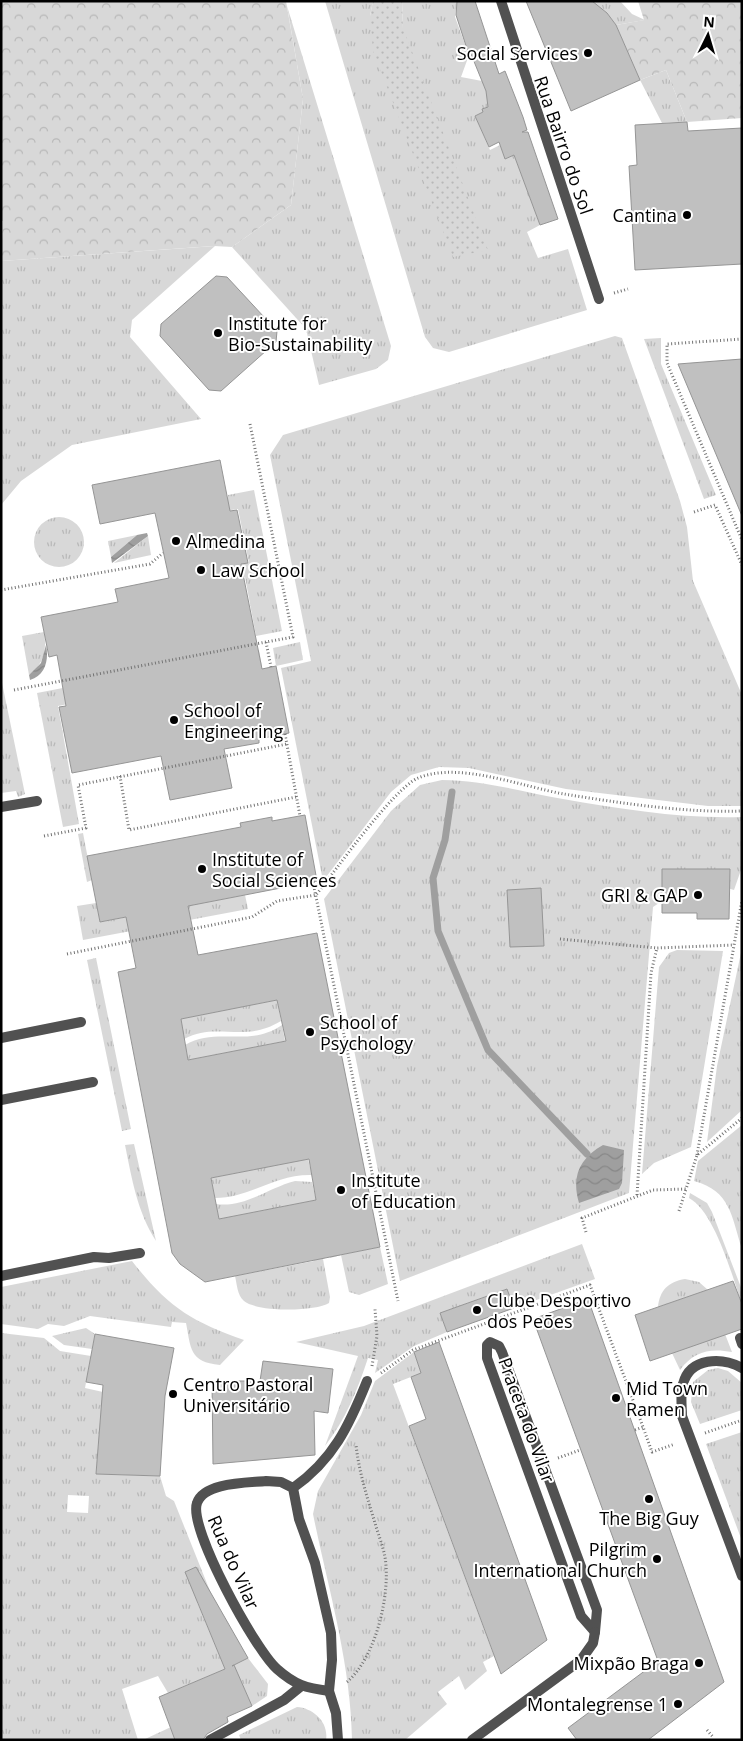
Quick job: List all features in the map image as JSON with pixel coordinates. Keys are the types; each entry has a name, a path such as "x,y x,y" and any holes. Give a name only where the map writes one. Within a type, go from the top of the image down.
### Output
{"street":[{"name":"Rua Bairro do Sol","path":"501,1 599,299"},
{"path":"3,807 37,801"},
{"path":"1,1038 81,1022"},
{"path":"1,1100 93,1082"},
{"path":"1,1276 94,1257 109,1258 140,1253"},
{"name":"Praceta do Vilar","path":"472,1740 581,1660 593,1643 595,1632 597,1610 502,1352 499,1346 490,1342 487,1345 487,1358 581,1616 595,1632"},
{"path":"742,1368 722,1360 704,1362 692,1369 683,1383 682,1398 682,1416 742,1576"},
{"path":"338,1740 336,1713 329,1692 332,1660 331,1633 292,1488 313,1474 334,1449 352,1417 367,1380"},
{"name":"Rua do Vilar","path":"292,1488 281,1482 266,1482 224,1486 208,1490 197,1502 195,1516 222,1581 249,1633 276,1668 300,1687 329,1692"},
{"path":"210,1740 284,1700 300,1687"}],"path":[{"path":"742,339 667,344 667,363 742,540"},
{"path":"14,690 293,637 250,424"},
{"path":"694,512 714,504 742,565"},
{"path":"1,590 150,564 163,553"},
{"path":"266,642 271,667"},
{"path":"285,734 300,816"},
{"path":"44,836 86,828 78,785 287,744"},
{"path":"67,954 252,917 277,901 316,895 390,802 408,784 419,778 439,774 468,774 564,794 708,812 742,811"},
{"path":"120,776 128,830 296,798"},
{"path":"313,882 398,1301"},
{"path":"679,1211 697,1155 742,900"},
{"path":"560,939 657,948 734,946"},
{"path":"637,1195 651,973 657,948"},
{"path":"697,1155 742,1118"},
{"path":"586,1232 582,1218 653,1190 686,1190"},
{"path":"329,1692 349,1681 364,1661 376,1636 385,1591 385,1557 359,1470 352,1417"},
{"path":"635,1430 643,1427 652,1452 668,1446"},
{"path":"544,1464 580,1450"},
{"path":"707,1730 712,1737"}],"green space":[{"path":"1,1 286,1 303,99 291,205 232,247 214,246 1,261 3,221 1,221"},
{"path":"325,1 373,1 370,16 403,28 402,1 457,1 455,17 469,55 461,77 482,81 492,105 482,109 483,112 475,116 490,150 500,145 505,159 514,155 540,225 527,232 538,258 568,249 587,310 449,352 433,348 425,337"},
{"path":"373,1 402,1 403,28 488,250 453,257 373,51 370,16"},
{"path":"591,1 620,1 632,14 645,20 616,25 607,13"},
{"path":"638,1 742,1 742,118 687,122 666,70 640,80 616,25 644,20"},
{"path":"287,6 391,346 388,360 376,369 319,385 306,329 232,247 291,205 303,99"},
{"path":"666,70 687,122 662,123 640,80"},
{"path":"215,246 132,320 130,337 201,419 72,445 21,481 1,505 1,261"},
{"path":"615,336 622,338 680,501 687,527 693,581 742,695 742,806 708,806 566,789 469,768 439,767 411,775 391,792 323,881 281,668 311,661 270,455 283,435"},
{"path":"661,338 661,364 716,495 704,499 644,339"},
{"path":"254,490 282,631 256,636 245,577 237,578 235,566 249,563 238,509 224,511 222,500 228,499 228,495"},
{"path":"59,517 69,519 77,524 82,532 84,542 82,552 77,560 69,565 59,567 49,565 41,560 36,552 34,542 36,532 41,524 49,519"},
{"path":"137,535 111,557 108,541"},
{"path":"148,536 151,555 114,563"},
{"path":"44,632 45,650 43,656 38,666 29,675 22,636"},
{"path":"300,642 303,660 276,666 273,648"},
{"path":"259,650 262,666 58,706 79,824 63,827 37,693"},
{"path":"1,678 25,794 18,797 16,791 1,793"},
{"path":"442,780 487,784 563,799 652,813 742,817 742,867 734,890 662,869 662,901 653,907 629,1193 400,1281 324,899 391,811 420,785"},
{"path":"83,833 92,880 87,882 78,834"},
{"path":"245,895 248,909 83,940 77,906 96,903 101,922"},
{"path":"742,948 742,1110 707,1142 717,1066"},
{"path":"677,950 723,951 691,1147 654,1163 642,1174 659,967 669,953"},
{"path":"96,958 131,1129 122,1131 87,960"},
{"path":"277,1000 281,1021 267,1028 242,1032 208,1032 184,1039 181,1019"},
{"path":"282,1025 285,1041 188,1060 185,1045 197,1040 221,1036 257,1035 270,1032"},
{"path":"742,1125 742,1249 732,1216 723,1198 706,1185 694,1181 698,1161"},
{"path":"134,1144 156,1241 144,1218 133,1182 125,1145"},
{"path":"308,1159 312,1175 286,1178 240,1194 215,1198 211,1178"},
{"path":"295,1181 312,1182 316,1200 219,1219 216,1204 237,1203"},
{"path":"690,1193 707,1203 712,1212 742,1290 742,1304 715,1230 698,1205 689,1198"},
{"path":"331,1203 341,1255 330,1258 320,1205"},
{"path":"315,1206 325,1258 323,1259 330,1297 329,1303 312,1308 286,1310 251,1305 244,1301 239,1293 235,1276 314,1261 304,1208"},
{"path":"582,1244 595,1279 514,1308 506,1289 440,1313 447,1332 414,1346 375,1373 378,1360 368,1358 350,1404 339,1426 325,1446 358,1356 296,1342 364,1326"},
{"path":"380,1247 388,1284 359,1295 349,1292 341,1255"},
{"path":"132,1261 157,1290 181,1310 194,1319 244,1340 220,1365 202,1361 197,1357 191,1346 186,1323 172,1322 171,1327 90,1316 64,1326 48,1324 38,1329 1,1324 1,1287"},
{"path":"685,1279 699,1282 708,1290 658,1307 663,1291 674,1282"},
{"path":"86,1328 95,1334 92,1349 64,1345 52,1336"},
{"path":"1,1333 44,1338 60,1351 91,1356 85,1388 103,1392 96,1474 160,1476 166,1496 174,1501 212,1596 197,1602 225,1669 168,1693 158,1676 122,1689 138,1740 1,1740","holes":["68,1495 89,1496 88,1513 67,1512"]},
{"path":"725,1334 732,1352 717,1350 703,1352 691,1359 680,1370 672,1353"},
{"path":"414,1352 421,1373 393,1384 494,1656 483,1662 487,1671 465,1690 459,1676 438,1692 447,1704 405,1740 352,1740 348,1683 338,1626 313,1514 318,1491 361,1415 375,1381"},
{"path":"718,1368 728,1371 742,1383 742,1410 700,1424 691,1402 693,1382 708,1370"},
{"path":"742,1432 742,1541 706,1444"},
{"path":"248,1658 268,1684 267,1696 252,1706 234,1665"},
{"path":"297,1707 309,1710 319,1717 325,1727 326,1740 241,1740 239,1735"},
{"path":"171,1727 175,1739 143,1740"}],"water":[{"path":"147,533 148,536 112,563 111,557 137,535"},
{"path":"46,645 47,656 45,666 40,674 30,680 29,675 41,663"},
{"path":"603,1145 624,1150 622,1183 619,1189 579,1203 576,1184 579,1169 588,1156"}],"building":[{"path":"457,1 475,1 499,74 505,71 523,117 527,130 522,132 528,132 558,219 540,225 514,155 505,159 499,142 489,147 475,116 483,112 482,109 488,107 486,91 471,54 469,55 456,15"},
{"name":"Social Services","path":"526,1 592,1 607,13 616,25 640,80 571,111"},
{"name":"Cantina","path":"687,122 688,131 742,128 742,264 635,270 629,166 637,165 635,125"},
{"name":"Institute for Bio-Sustainability","path":"216,276 227,277 277,331 276,342 221,391 209,390 160,336 161,324"},
{"path":"742,359 742,516 678,364"},
{"path":"220,460 230,511 237,510 248,563 241,564 262,669 276,666 289,733 259,739 259,743 224,749 232,788 170,800 161,756 72,773 59,707 66,706 57,655 49,657 41,617 118,602 115,589 169,578 155,513 100,524 92,485"},
{"path":"305,815 317,881 188,906 198,955 317,933 380,1247 205,1282 180,1264 172,1253 118,972 136,968 126,917 100,922 87,856 241,827 240,823 272,817 272,821","holes":["277,1000 286,1041 188,1060 181,1019","309,1159 316,1200 219,1219 211,1178"]},
{"name":"GRI & GAP","path":"662,869 730,869 729,919 697,919 697,913 662,913"},
{"path":"541,888 544,946 510,947 507,890"},
{"path":"733,1281 742,1304 742,1329 650,1361 635,1315"},
{"path":"507,1289 514,1308 447,1332 440,1313"},
{"path":"588,1299 724,1682 648,1740 577,1740 568,1728 658,1661 533,1319"},
{"path":"95,1334 174,1348 165,1396 160,1476 96,1474 103,1385 86,1382"},
{"path":"439,1342 547,1640 501,1674 409,1426 426,1419 411,1377 421,1373 414,1352"},
{"path":"263,1361 333,1369 328,1413 314,1411 315,1455 213,1464 212,1381 260,1381"},
{"path":"196,1567 248,1658 234,1665 252,1706 227,1717 228,1722 207,1734 203,1740 175,1740 159,1697 225,1669 185,1572"}],"waterway":[{"path":"452,792 445,840 433,878 438,931 488,1050 587,1154"}],"place":[{"name":"Social Services","path":"588,53"},
{"name":"Cantina","path":"687,215"},
{"name":"Institute for Bio-Sustainability","path":"218,333"},
{"name":"Almedina","path":"176,541"},
{"name":"Law School","path":"201,570"},
{"name":"School of Engineering","path":"174,720"},
{"name":"Institute of Social Sciences","path":"202,869"},
{"name":"GRI & GAP","path":"698,895"},
{"name":"School of Psychology","path":"310,1032"},
{"name":"Institute of Education","path":"341,1190"},
{"name":"Clube Desportivo dos Peões","path":"477,1310"},
{"name":"Centro Pastoral Universitário","path":"173,1394"},
{"name":"Mid Town Ramen","path":"616,1398"},
{"name":"The Big Guy","path":"649,1499"},
{"name":"Pilgrim International Church","path":"657,1559"},
{"name":"Mixpão Braga","path":"699,1663"},
{"name":"Montalegrense 1","path":"678,1704"}]}
